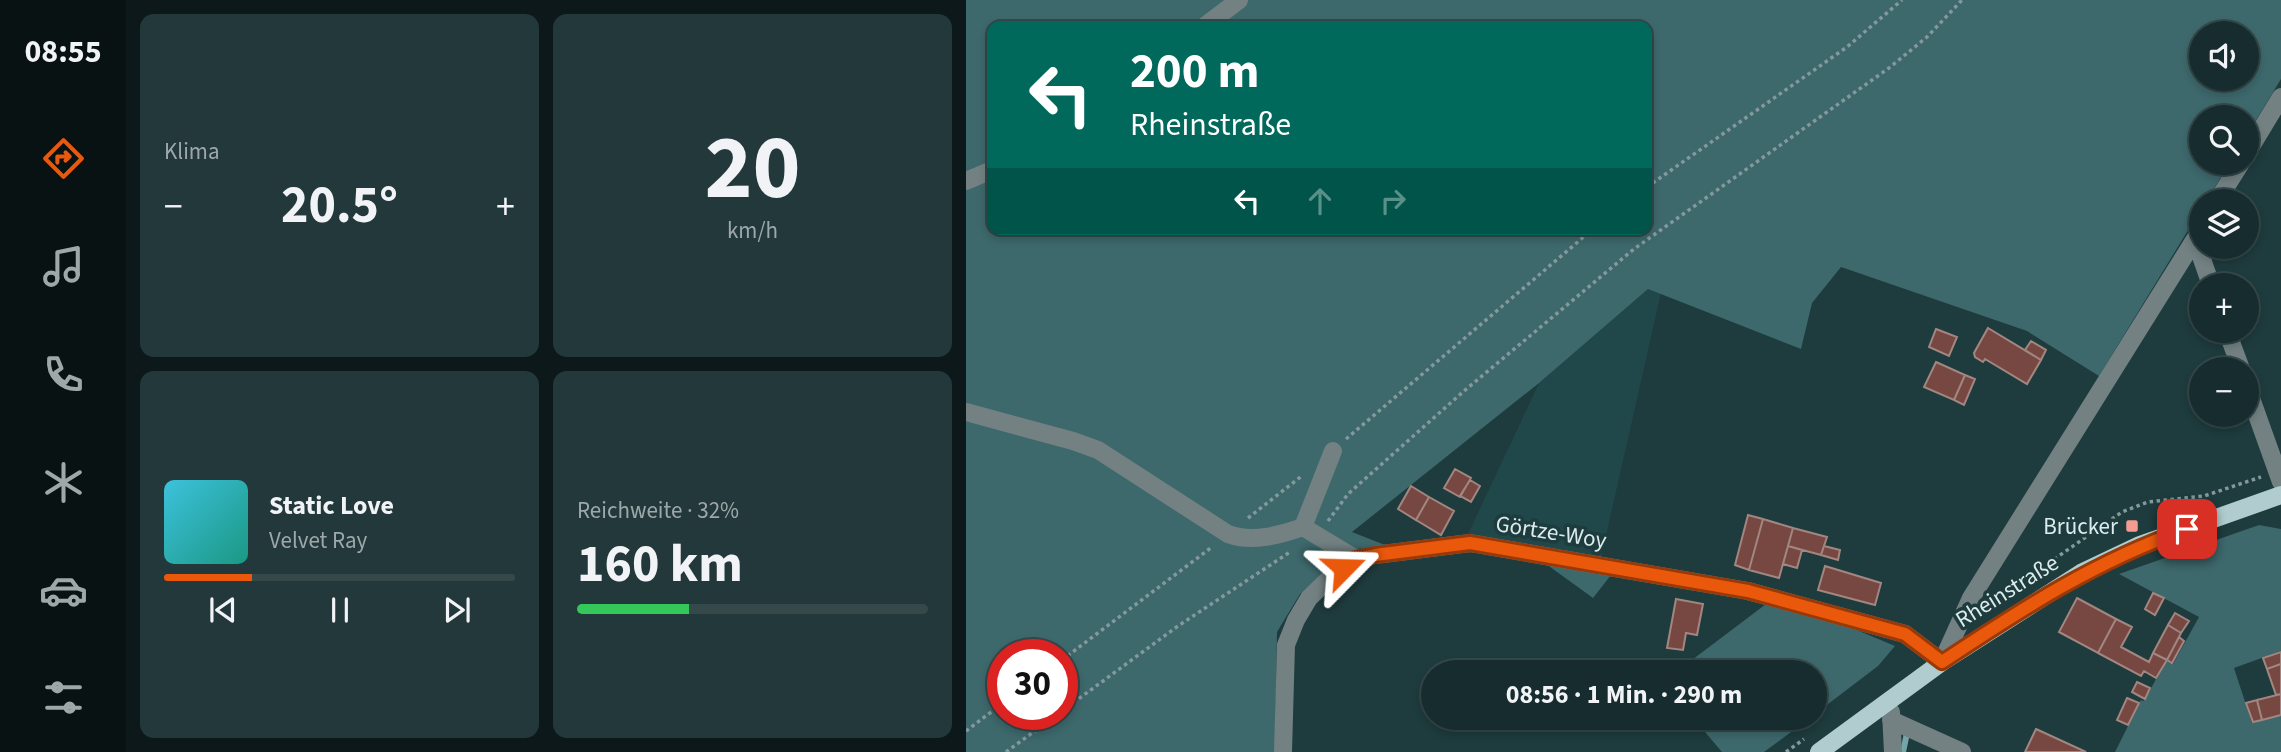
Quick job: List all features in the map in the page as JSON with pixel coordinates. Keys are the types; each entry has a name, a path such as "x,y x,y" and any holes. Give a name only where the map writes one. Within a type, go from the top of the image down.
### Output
{"main road":[{"name":"Rheinstraße","path":"1819,752 1889,698 2081,573 2140,545 2281,495"}],"street":[{"path":"1212,21 1240,0"},
{"path":"2259,133 2281,97"},
{"path":"966,181 987,172"},
{"path":"1942,662 1971,598 2189,247"},
{"path":"966,412 1098,450 1228,534 1243,539 1311,531 1356,559"},
{"path":"2259,421 2281,482"},
{"path":"1311,531 1333,451"},
{"name":"Görtze-Woy","path":"1283,752 1286,645 1309,598 1332,576 1356,559 1470,543 1748,591 1905,634 1942,662"},
{"path":"1889,698 1893,752"},
{"path":"1891,720 1962,752"}],"path":[{"path":"1652,184 1847,47 1902,0"},
{"path":"1078,699 1311,531 1348,494 1464,391 1634,249 1889,68 1927,37 1962,0"},
{"path":"966,731 987,716"},
{"path":"1006,752 1036,730"}],"shaded area":[{"path":"966,0 2281,0 2281,79 2259,115 2259,105 2189,105 2189,175 2222,175 2214,189 2189,189 2189,229 2099,376 2027,331 1841,267 1812,303 1801,349 1648,289 1539,383 1352,532 1385,545 1357,549 1337,562 1300,594 1277,632 1275,752 966,752"},
{"path":"1648,288 1661,293 1601,558 1468,534 1539,383"},
{"path":"2259,525 2281,529 2281,651 2234,668 2252,723 2281,715 2281,752 2115,752 2141,700 2144,701 2166,661 2173,664 2199,617 2119,574"},
{"path":"1546,564 1611,575 1593,598"},
{"path":"1766,604 1852,628 1895,646 1878,666 1827,705 1827,660 1692,660"},
{"path":"1703,730 1794,730 1764,752 1722,752"}],"building":[{"path":"1988,328 2041,360 2027,384 1985,359 1983,362 1975,357 1974,353"},
{"path":"1936,329 1957,337 1949,356 1929,347"},
{"path":"2031,341 2046,350 2041,360 2025,350"},
{"path":"1936,362 1965,375 1954,400 1924,387"},
{"path":"1965,375 1975,379 1964,405 1954,400"},
{"path":"1455,469 1471,478 1460,497 1444,488"},
{"path":"1470,480 1480,486 1471,502 1460,496"},
{"path":"1411,486 1429,497 1416,520 1398,509"},
{"path":"1429,497 1454,511 1441,535 1416,520"},
{"path":"1748,515 1763,519 1749,570 1735,565"},
{"path":"1763,519 1793,528 1779,578 1749,570"},
{"path":"1793,528 1827,537 1821,555 1788,546"},
{"path":"1788,546 1802,550 1797,568 1783,564"},
{"path":"1824,546 1840,550 1838,560 1821,555"},
{"path":"1825,566 1881,583 1875,605 1818,590"},
{"path":"2153,593 2164,598 2155,615 2145,609"},
{"path":"2077,598 2116,619 2098,653 2059,632"},
{"path":"1676,599 1703,604 1697,635 1686,633 1683,650 1667,648"},
{"path":"2175,613 2189,621 2181,633 2168,625"},
{"path":"2116,619 2132,627 2121,647 2149,662 2153,653 2167,660 2156,678 2144,671 2141,676 2098,653"},
{"path":"2168,625 2181,633 2167,660 2153,653"},
{"path":"2179,637 2184,641 2172,663 2167,660"},
{"path":"2281,652 2281,664 2267,669 2263,658"},
{"path":"2281,664 2281,694 2276,695 2267,669"},
{"path":"2137,682 2150,688 2145,699 2132,692"},
{"path":"2281,694 2281,715 2262,720 2257,700"},
{"path":"2127,698 2139,703 2128,725 2117,720"},
{"path":"2257,700 2262,720 2253,722 2246,703"},
{"path":"2036,729 2086,752 2025,752"}],"waterway":[{"path":"1903,752 1907,733"}],"place":[{"name":"Brücker","path":"2132,526"}],"route":[{"path":"1344,568 1356,559 1375,555 1470,543 1748,591 1905,634 1942,662 2081,573 2140,545 2187,529"}]}
